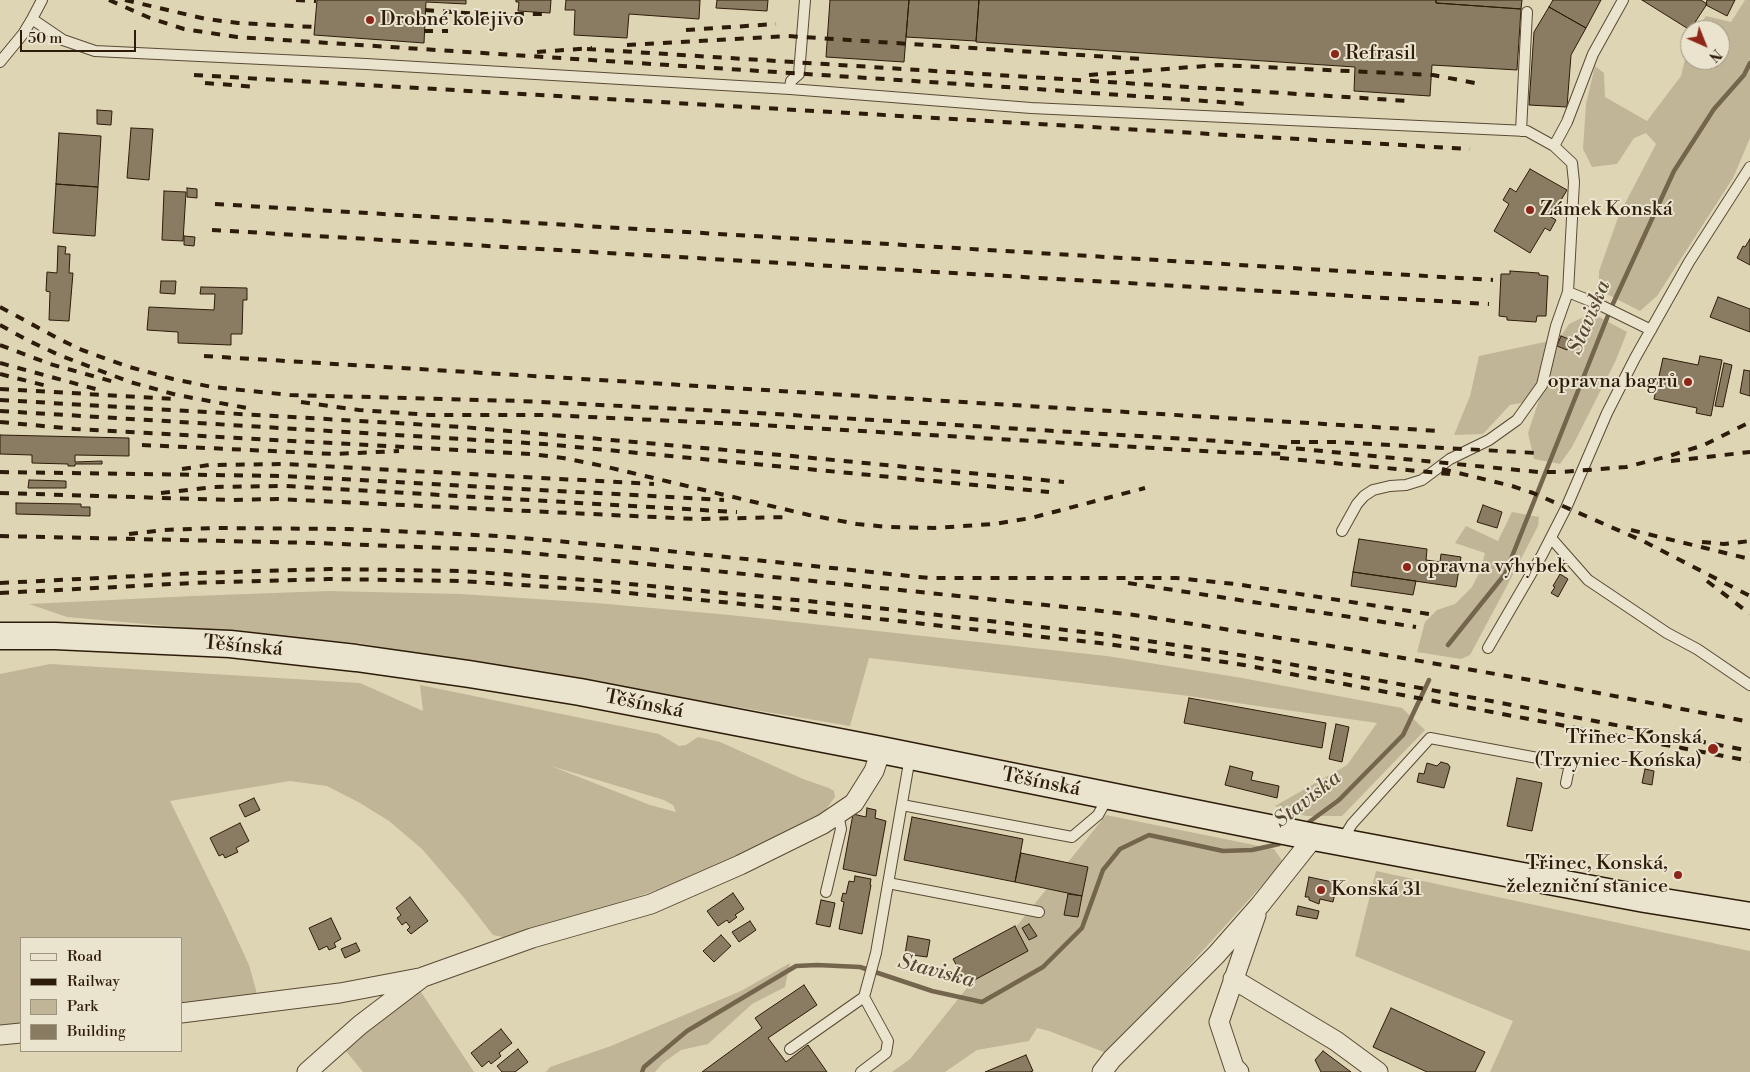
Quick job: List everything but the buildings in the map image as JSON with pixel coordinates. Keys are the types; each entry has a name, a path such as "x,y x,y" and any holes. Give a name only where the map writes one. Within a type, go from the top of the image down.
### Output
{"main road":[{"name":"Těšínská","path":"0,636 55,636 230,644 356,658 580,692 1314,837 1597,890 1750,916"}],"street":[{"path":"182,1013 340,993 423,977 532,938 651,904 748,861 824,824 854,803 874,772 881,750"},
{"path":"1102,1072 1112,1059 1216,955 1260,905 1314,837"},
{"path":"1239,1072 1234,1067 1219,1022 1260,905"},
{"path":"307,1072 360,1024 423,977"},
{"path":"1233,979 1336,1041 1378,1072"},
{"path":"0,1035 20,1033"}],"lane":[{"path":"0,62 23,34 42,0"},
{"path":"790,89 791,81 799,74 805,0"},
{"path":"1554,146 1567,122 1593,54 1623,0"},
{"path":"1521,131 1527,12"},
{"path":"32,19 63,40 95,51 366,64 790,89 1031,108 1527,131 1554,146 1572,163 1574,182 1568,292 1556,326 1542,385 1516,420 1489,440 1450,459 1422,480 1406,485 1373,490 1364,496 1357,504 1342,531"},
{"path":"1488,648 1551,538 1607,413 1650,330 1689,262 1750,167"},
{"path":"1568,292 1598,304 1650,330"},
{"path":"1551,538 1588,580 1667,633 1696,649 1750,685"},
{"path":"1341,842 1352,824 1430,738 1570,764 1566,783"},
{"path":"790,1049 864,997 876,953 910,757"},
{"path":"902,804 1072,837 1098,815 1108,796"},
{"path":"826,892 841,829 838,814"},
{"path":"888,883 1039,912"},
{"path":"861,1072 886,1053 888,1041 864,997"}],"green space":[{"path":"1745,0 1750,0 1750,138 1733,178 1657,296 1640,311 1599,290 1599,271 1619,215 1656,144 1646,133 1634,138 1617,164 1592,167 1583,149 1586,104 1595,66 1604,73 1605,97 1647,121 1681,76 1682,70 1730,70 1731,22"},
{"path":"1706,16 1723,20 1703,20"},
{"path":"1592,313 1627,332 1616,360 1572,447 1560,464 1534,459 1528,433 1539,400 1510,405 1483,434 1454,435 1470,396 1479,356 1559,339 1569,324"},
{"path":"1512,512 1539,517 1538,526 1470,655 1461,659 1417,652 1425,622 1437,610 1455,604 1472,587 1481,569 1485,553 1455,543 1466,526 1498,541"},
{"path":"328,591 461,594 596,603 730,615 1107,656 1242,678 1402,708 1425,730 1342,816 1306,816 1275,806 1347,765 1377,723 1181,695 869,658 850,726 357,643 67,617 29,604"},
{"path":"50,664 360,683 423,711 420,685 659,734 679,746 686,745 698,737 720,742 834,791 835,797 822,815 754,849 660,889 508,938 493,935 422,849 389,821 327,786 290,781 170,801 249,965 256,990 256,998 182,1007 182,937 20,937 20,1027 0,1029 0,674","holes":["551,766 664,800 673,805 676,812 650,805"]},
{"path":"1106,815 1274,849 1283,862 1109,1054 1037,1028 1029,1041 977,1050 945,1072 892,1072 910,1059"},
{"path":"1376,871 1750,951 1750,1072 1490,1072 1513,1021 1355,956"},
{"path":"790,963 785,987 752,1004 708,1044 681,1050 663,1063 655,1072 546,1072 550,1067 611,1046 741,991"},
{"path":"419,989 474,1072 363,1072 345,1050 374,1023"}],"waterway":[{"name":"Staviska","path":"1448,645 1505,574 1611,308 1674,171 1714,109 1744,75 1750,63"},
{"name":"Staviska","path":"1305,825 1339,800 1403,735 1429,680"},
{"name":"Staviska","path":"642,1072 644,1067 687,1031 796,966 860,967 932,991 982,1002 1043,967 1082,928 1103,870 1120,849 1149,835 1223,851 1252,850 1279,844 1284,840"}],"railway":[{"path":"109,0 150,18 184,29 237,37 1248,104"},
{"path":"125,0 206,19 238,23 314,27"},
{"path":"296,0 316,1"},
{"path":"425,10 479,14 550,14"},
{"path":"686,30 776,24"},
{"path":"424,31 448,31"},
{"path":"627,45 787,36 1141,59"},
{"path":"537,52 592,48"},
{"path":"587,49 1409,101"},
{"path":"1089,75 1218,65 1433,75 1480,84"},
{"path":"194,75 1470,149"},
{"path":"205,83 258,87"},
{"path":"215,204 1493,280"},
{"path":"212,230 1489,304"},
{"path":"0,307 82,350 126,366 212,387 290,395 520,401 742,412 1220,441 1538,472 1626,467 1704,445 1750,422"},
{"path":"0,325 59,355 130,382 177,395 247,408"},
{"path":"0,345 50,364 118,383"},
{"path":"204,356 1440,431"},
{"path":"0,363 99,390"},
{"path":"0,374 51,387"},
{"path":"0,389 175,399"},
{"path":"0,400 463,427 1064,482"},
{"path":"301,402 359,410 430,415 546,415 741,424 1221,452 1289,454"},
{"path":"0,411 544,444 1049,492"},
{"path":"0,422 75,429 531,454 603,466 809,515 857,524 888,527 934,528 994,524 1031,518 1145,488"},
{"path":"1291,442 1338,442 1536,453"},
{"path":"142,445 335,454 399,451"},
{"path":"1671,461 1750,452"},
{"path":"1280,458 1450,474"},
{"path":"182,469 209,465 283,464 654,484"},
{"path":"1442,469 1533,493 1643,541 1750,596"},
{"path":"0,472 285,476 724,500"},
{"path":"161,493 214,487 285,486 737,512"},
{"path":"0,493 231,500 277,499 696,519 791,517"},
{"path":"129,534 164,530 215,528 349,529 498,536 649,549 929,578 1176,578 1235,584 1429,614"},
{"path":"1631,530 1750,559"},
{"path":"0,536 315,543 496,550 1085,609 1142,616 1362,651 1536,681 1750,722"},
{"path":"1702,542 1724,544 1750,541"},
{"path":"0,583 197,573 330,569 462,571 599,581 870,607 1109,635 1246,656 1750,751"},
{"path":"0,593 192,583 328,579 461,581 597,590 1108,644 1244,665 1750,761"},
{"path":"1707,581 1750,614"},
{"path":"1128,583 1416,627"}],"place":[{"name":"Drobné kolejivo","path":"370,20"},
{"name":"Refrasil","path":"1335,54"},
{"name":"Zámek Konská","path":"1530,210"},
{"name":"opravna bagrů","path":"1688,382"},
{"name":"opravna výhybek","path":"1407,567"},
{"name":"Třinec-Konská (Trzyniec-Końska)","path":"1713,749"},
{"name":"Třinec, Konská, železniční stanice","path":"1678,875"},
{"name":"Konská 31","path":"1321,890"}]}
